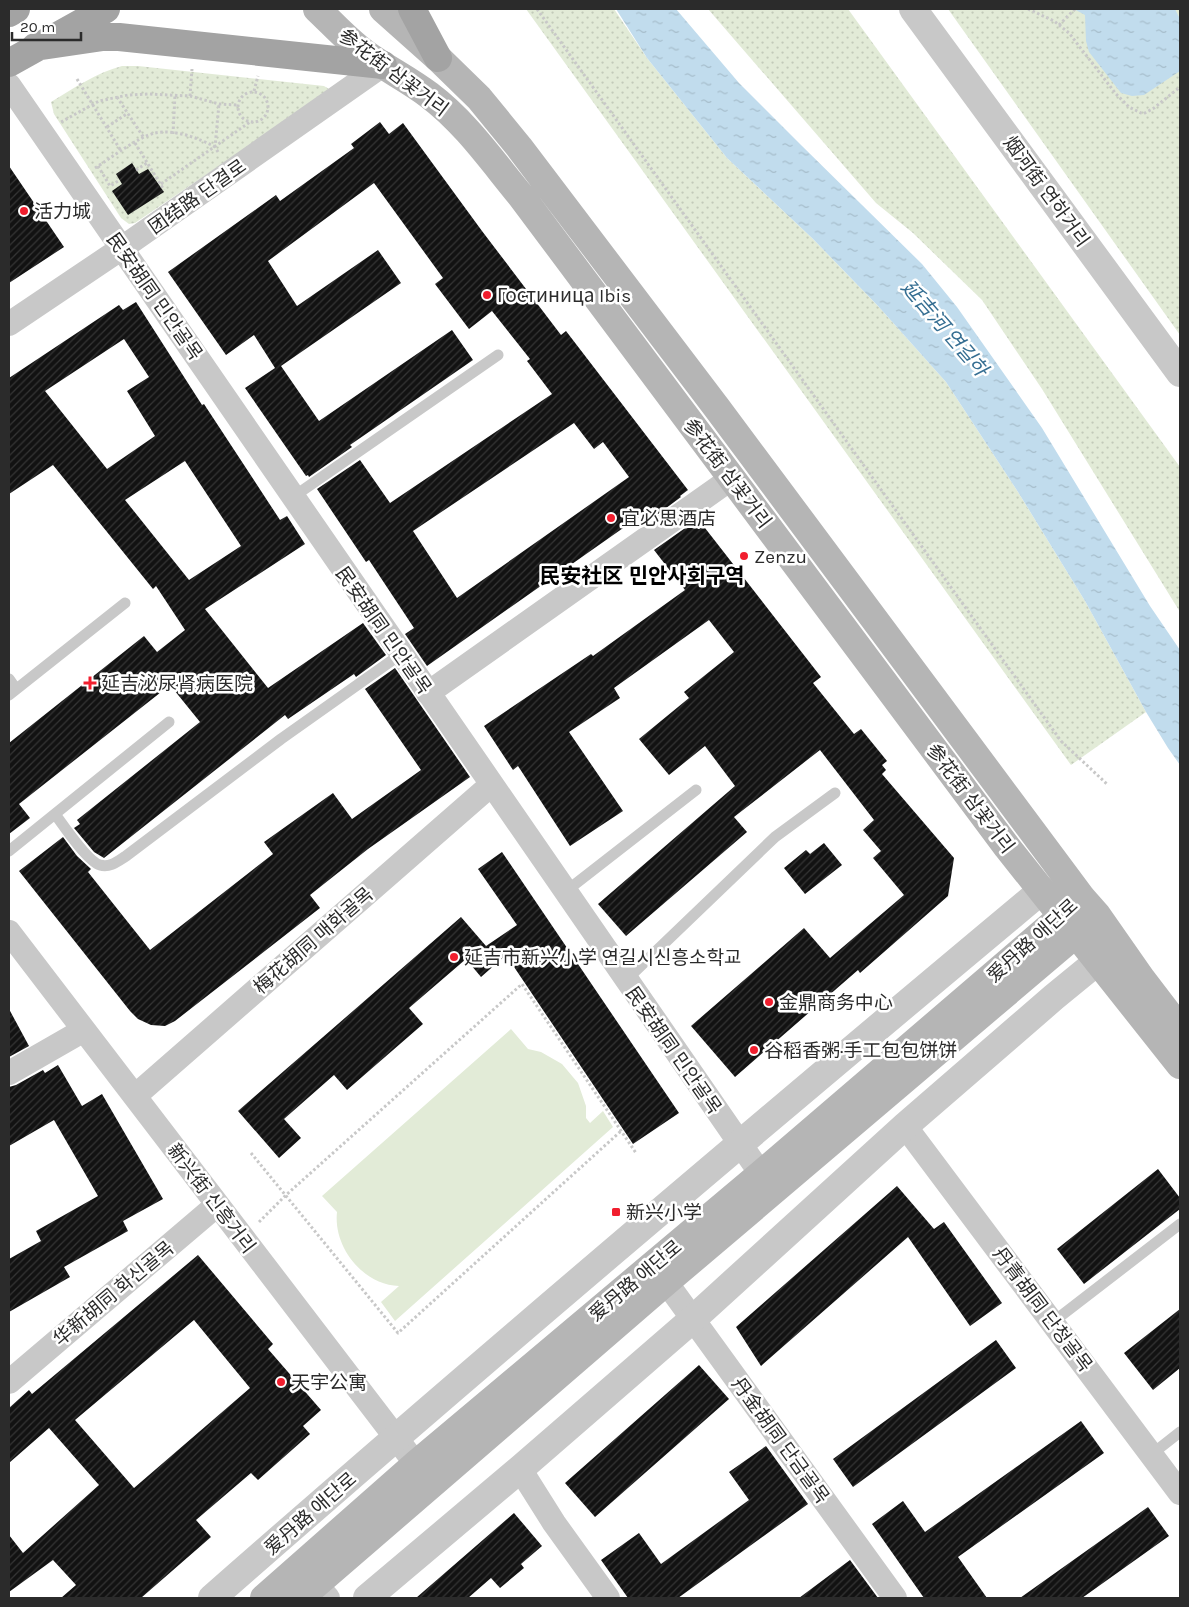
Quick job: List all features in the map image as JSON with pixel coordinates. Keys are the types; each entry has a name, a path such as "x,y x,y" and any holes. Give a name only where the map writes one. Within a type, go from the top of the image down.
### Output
{"main road":[{"path":"9,13 16,9"},
{"path":"9,63 106,9"},
{"name":"参花街 삼꽃거리","path":"317,9 365,54 428,94 471,134 520,196 1041,891 1180,1065"},
{"name":"参花街 삼꽃거리","path":"383,9 479,98 519,147 711,400 1180,1028"},
{"path":"412,9 438,58"},
{"path":"35,47 103,37 119,37 383,65"},
{"name":"爱丹路 애단로","path":"315,1594 1090,907"},
{"name":"爱丹路 애단로","path":"264,1598 416,1464 761,1174 1069,925"}],"street":[{"name":"烟河街 연하거리","path":"913,9 1180,373"},
{"name":"团结路 단결로","path":"9,324 122,248 383,65"},
{"name":"民安胡同 민안골목","path":"9,85 564,892 761,1174"},
{"path":"428,693 732,478"},
{"name":"梅花胡同 매화골목","path":"135,1096 491,784"},
{"name":"爱丹路 애단로","path":"212,1598 396,1437 739,1144 1041,891 1090,907 1098,961"},
{"name":"新兴街 신흥거리","path":"9,932 416,1464"},
{"path":"367,1598 693,1319 905,1126 1098,961"},
{"path":"9,1073 84,1030"},
{"name":"丹青胡同 단청골목","path":"905,1126 1180,1493"},
{"name":"华新胡同 화신골목","path":"9,1382 218,1205"},
{"name":"丹金胡同 단금골목","path":"666,1282 895,1598"},
{"path":"520,1469 554,1523 608,1598"}],"lane":[{"path":"292,497 498,355"},
{"path":"9,679 13,692 125,603"},
{"path":"55,814 91,860 100,865 112,865 281,739 401,654"},
{"path":"9,852 169,722"},
{"path":"564,892 696,790"},
{"path":"626,980 775,836 835,793"},
{"path":"1053,1322 1180,1224"},
{"path":"1152,1454 1180,1432"}],"path":[{"path":"536,9 1062,741 1108,785"},
{"path":"1028,9 1060,25 1077,42 1116,94 1129,107 1143,114 1154,108 1180,87"},
{"path":"1060,25 1075,9"},
{"path":"190,96 192,66"},
{"path":"254,92 258,73"},
{"path":"77,79 122,151"},
{"path":"161,184 250,122 260,120 267,113 266,99 263,95 254,92 241,97 238,105 238,112 241,117 250,122"},
{"path":"42,133 92,104 107,98 149,94 190,96 219,104 238,105"},
{"path":"173,134 176,96"},
{"path":"117,97 144,138"},
{"path":"215,147 219,104"},
{"path":"107,127 128,113"},
{"path":"74,181 135,143 158,133 191,136 215,147 230,172"},
{"path":"135,143 176,210"},
{"path":"136,170 147,163"},
{"path":"98,166 110,186 120,180"},
{"path":"244,1239 286,1195 522,984 636,1153"},
{"path":"251,1152 398,1333 621,1131"}],"green space":[{"path":"526,9 614,9 647,58 727,158 813,239 878,306 946,382 1018,492 1085,601 1146,712 1071,765"},
{"path":"708,9 848,9 1180,467 1180,612 1042,389 982,300 913,233 876,203"},
{"path":"948,9 1180,9 1180,335"},
{"path":"122,66 138,66 324,86 329,89 319,98 135,223 129,224 121,218 54,114 51,102 94,77"},
{"path":"511,1029 528,1049 541,1052 562,1064 578,1083 586,1106 586,1118 590,1123 603,1111 613,1127 395,1321 381,1302 399,1286 386,1284 374,1279 353,1262 340,1239 337,1212 322,1196"}],"water":[{"name":"延吉河 연길하","path":"616,9 676,9 739,83 922,264 957,307 1042,428 1150,606 1180,650 1180,765 1146,712 1085,601 1018,492 946,382 878,306 813,239 727,158 647,58"},
{"path":"1074,9 1175,9 1180,19 1180,71 1144,95 1132,96 1121,93 1089,52 1086,41 1085,15"}],"building":[{"path":"380,122 389,134 403,123 561,335 566,331 688,490 658,514 653,507 427,666 405,634 414,628 369,560 366,562 317,489 360,460 390,503 552,394 527,361 530,359 492,311 469,329 435,284 443,278 374,183 268,261 297,306 378,250 401,283 281,366 319,421 452,330 473,360 350,445 352,447 309,477 308,475 306,476 245,388 275,368 254,335 226,355 168,272 276,195 280,201 354,148 351,144","holes":["574,423 594,449 603,442 629,477 457,598 413,531"]},
{"path":"132,163 139,174 148,169 164,192 128,215 112,191 122,184 116,174"},
{"name":"活力城","path":"9,166 64,247 9,283"},
{"path":"136,302 202,405 204,404 280,520 287,516 305,544 205,609 268,688 363,623 386,655 356,677 354,674 288,719 285,715 104,858 94,852 74,828 80,824 77,820 200,722 170,685 19,804 30,818 9,834 9,743 144,636 157,652 185,630 156,586 153,589 53,465 9,494 9,378 119,305 123,310","holes":["124,339 149,377 127,391 155,436 107,469 45,391","185,461 241,546 189,580 125,500"]},
{"path":"698,519 821,677 813,683 854,734 861,729 887,761 882,765 886,770 882,774 954,858 948,896 860,973 858,970 735,1077 691,1026 804,928 830,958 904,895 873,858 881,851 863,830 874,820 820,750 734,817 747,832 626,936 598,904 735,786 705,746 669,775 639,739 689,698 684,692 734,652 709,620 614,688 620,698 569,732 623,811 570,846 518,766 513,770 484,726 591,654 593,656 685,590 654,550"},
{"path":"395,668 470,777 368,849 310,895 320,908 175,1021 165,1026 151,1025 138,1019 19,871 63,837 77,856 91,869 88,872 150,950 273,854 264,842 333,793 352,819 421,770 365,689"},
{"path":"824,843 842,865 805,894 784,868 806,850 810,854"},
{"path":"502,852 679,1113 633,1144 506,955 481,977 466,959 409,1008 423,1024 347,1090 334,1075 284,1119 301,1138 279,1158 238,1111 461,917 486,946 517,925 478,869"},
{"path":"9,1009 29,1046 9,1057"},
{"path":"58,1065 82,1106 102,1094 163,1199 123,1221 128,1231 64,1267 70,1277 9,1312 9,1259 41,1241 36,1231 98,1196 54,1120 9,1146 9,1087 43,1070 45,1073"},
{"path":"1158,1169 1180,1198 1180,1209 1084,1284 1057,1249"},
{"path":"897,1186 934,1229 944,1222 1002,1303 970,1326 908,1237 761,1366 736,1327"},
{"path":"198,1255 273,1344 268,1349 321,1410 303,1426 310,1434 258,1480 251,1473 196,1520 211,1537 141,1598 61,1598 76,1585 53,1560 9,1592 9,1535 23,1553 99,1485 49,1428 9,1463 9,1408 29,1390 32,1394","holes":["194,1320 250,1388 134,1488 75,1420"]},
{"path":"1180,1309 1180,1368 1153,1390 1124,1353"},
{"path":"996,1340 1016,1368 853,1487 833,1459"},
{"path":"699,1365 729,1399 595,1517 565,1483"},
{"path":"1081,1421 1104,1453 958,1557 987,1598 924,1598 872,1524 903,1501 925,1532"},
{"path":"766,1446 808,1504 678,1598 628,1598 601,1560 639,1533 661,1564 749,1500 729,1472"},
{"path":"1148,1507 1169,1536 1082,1598 1020,1598"},
{"path":"514,1513 542,1546 521,1564 524,1568 500,1588 491,1578 468,1598 416,1598"},
{"path":"850,1560 878,1598 799,1598"}],"place":[{"name":"活力城","path":"24,211"},
{"name":"Гостиница Ibis","path":"487,295"},
{"name":"宜必思酒店","path":"611,518"},
{"name":"Zenzu","path":"744,556"},
{"name":"延吉泌尿肾病医院","path":"90,683"},
{"name":"延吉市新兴小学 연길시신흥소학교","path":"454,957"},
{"name":"金鼎商务中心","path":"769,1002"},
{"name":"谷稻香粥·手工包包饼饼","path":"754,1050"},
{"name":"新兴小学","path":"616,1212"},
{"name":"天宇公寓","path":"281,1382"}],"district":[{"name":"民安社区 민안사회구역","path":"642,576"}]}
